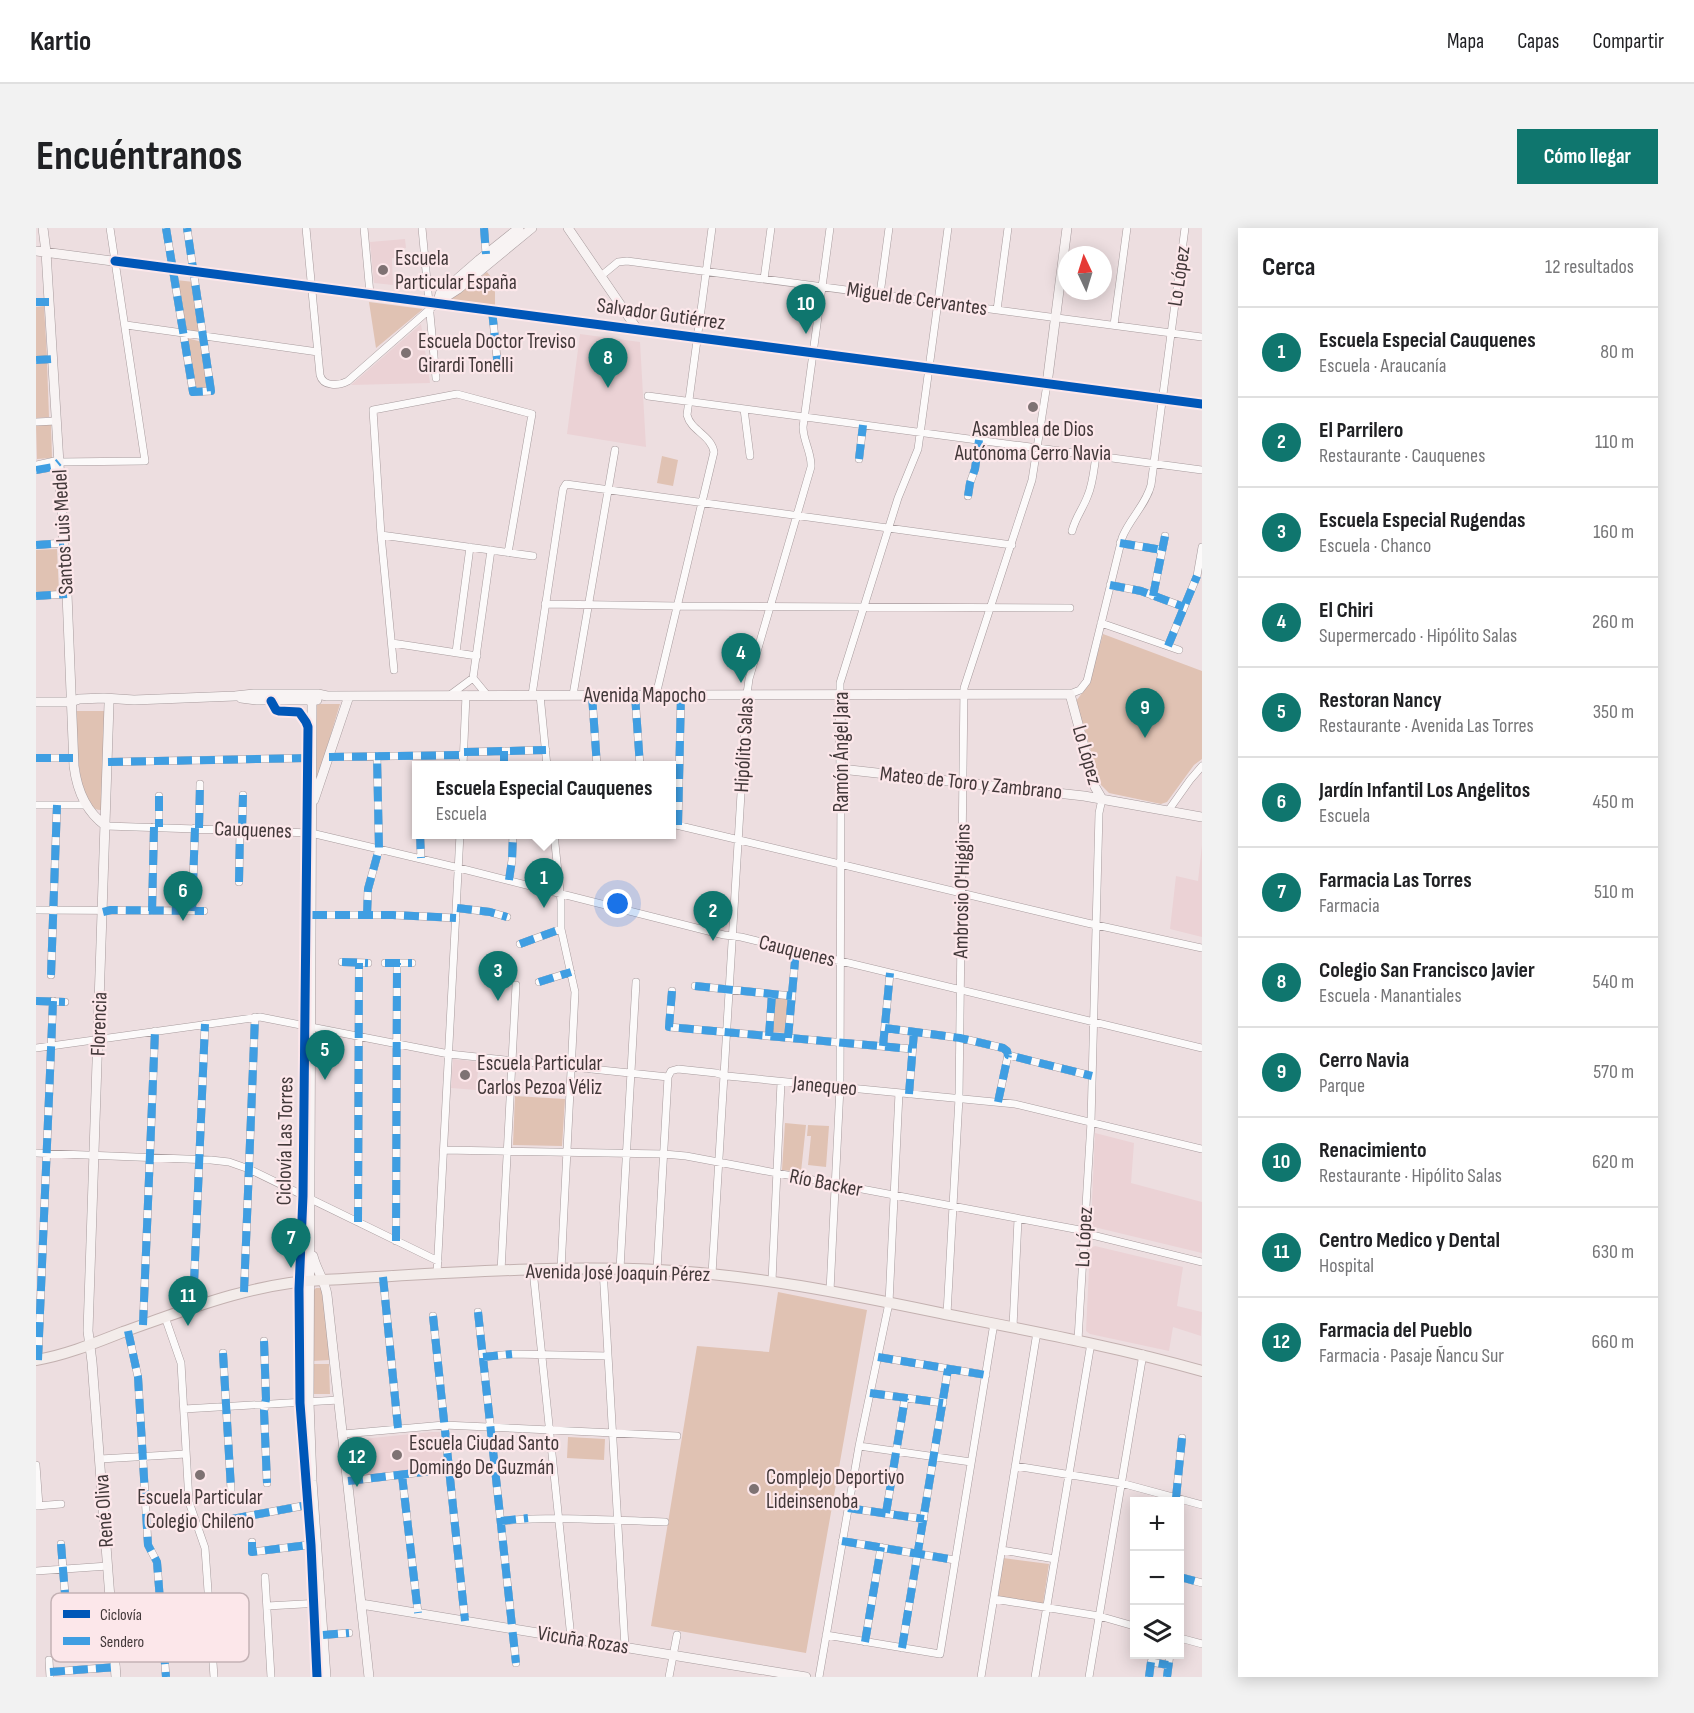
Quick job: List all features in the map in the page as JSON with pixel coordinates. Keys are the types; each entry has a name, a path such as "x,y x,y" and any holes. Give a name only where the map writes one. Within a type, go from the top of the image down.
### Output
{"main road":[{"name":"Santos Luis Medel","path":"43,228 41,251 49,302 53,359 67,594 73,758 77,783 86,805 106,826"},
{"path":"433,305 440,294 519,228"},
{"path":"433,305 458,289 532,228"},
{"path":"568,228 637,329"},
{"name":"Ambrosio O'Higgins","path":"1047,384 1067,228"},
{"name":"Salvador Gutiérrez","path":"41,251 370,294 433,305 492,310 1202,404"},
{"name":"Avenida Mapocho","path":"36,702 254,694 327,696 1070,694"},
{"name":"Ramón Ángel Jara","path":"840,694 841,769"},
{"name":"Lo López","path":"1070,694 1095,787 1102,799"},
{"name":"Avenida Mapocho","path":"236,696 258,700 312,701 327,696"},
{"path":"311,808 349,696"},
{"name":"Florencia","path":"89,1345 93,1155 108,762 107,701"},
{"path":"312,701 309,1402 326,1677"},
{"name":"Mateo de Toro y Zambrano","path":"841,769 1102,799"},
{"path":"1084,796 1095,787"},
{"path":"1102,799 1202,817"},
{"path":"310,1242 315,1264 327,1294 369,1677"},
{"name":"Avenida José Joaquín Pérez","path":"37,1360 89,1345 193,1307 244,1292 309,1280 501,1271 620,1269 712,1274 830,1291 1078,1340 1143,1354 1202,1371"},
{"name":"René Oliva","path":"89,1345 93,1362 110,1593"},
{"name":"Vicuña Rozas","path":"361,1604 806,1677"}],"street":[{"path":"36,465 59,461 145,461 110,228"},
{"path":"166,228 193,392 211,391 187,228"},
{"path":"306,228 320,378 327,384 341,384 348,381 433,305"},
{"path":"364,228 370,294"},
{"path":"422,228 433,305 436,378"},
{"path":"484,228 486,254"},
{"path":"656,695 714,456 714,449 709,441 689,422 687,415 712,228"},
{"path":"765,279 771,228"},
{"name":"Hipólito Salas","path":"712,1274 747,694 749,679 811,467 810,453 804,435 805,417 830,228"},
{"path":"880,294 889,228"},
{"name":"Ramón Ángel Jara","path":"840,694 840,682 889,528 903,485 917,454 948,228"},
{"path":"997,310 1008,228"},
{"path":"1114,325 1127,228"},
{"name":"Lo López","path":"1070,694 1080,690 1087,681 1120,543 1126,528 1147,497 1151,485 1185,228"},
{"name":"Miguel de Cervantes","path":"601,276 618,262 626,261 1202,337"},
{"path":"36,302 49,302"},
{"path":"492,310 498,368"},
{"path":"126,325 318,352"},
{"path":"36,360 53,359"},
{"name":"Ambrosio O'Higgins","path":"947,1314 960,1038 964,694 966,679 1032,480 1047,384"},
{"path":"394,670 381,535 373,410 457,394 532,414 507,553"},
{"path":"648,396 1202,470"},
{"path":"744,409 750,456"},
{"path":"36,422 56,421"},
{"path":"859,459 863,425"},
{"path":"968,496 976,466 979,440"},
{"path":"573,695 615,450"},
{"path":"1072,531 1075,519 1088,497 1096,456"},
{"path":"36,470 52,467 59,461"},
{"path":"547,761 536,695 545,604 565,485 1012,545"},
{"path":"381,535 533,556"},
{"path":"1153,596 1165,536"},
{"path":"36,545 64,543"},
{"path":"1120,543 1162,550"},
{"path":"456,652 470,547"},
{"path":"1168,646 1197,576 1202,547"},
{"path":"487,695 474,678 491,550"},
{"path":"1110,585 1133,589 1184,607"},
{"path":"36,596 67,594"},
{"path":"545,604 1070,608"},
{"path":"1101,623 1179,650"},
{"path":"392,643 477,656"},
{"path":"450,695 474,678"},
{"path":"463,761 466,695"},
{"path":"592,695 597,761"},
{"path":"635,695 640,761"},
{"path":"676,803 681,695"},
{"path":"329,757 420,756 546,750"},
{"path":"504,751 504,761"},
{"path":"367,915 369,885 379,849 377,756"},
{"path":"420,756 420,761"},
{"path":"36,758 73,758"},
{"path":"108,762 311,758"},
{"path":"1168,811 1202,766"},
{"name":"Ramón Ángel Jara","path":"830,1291 840,1087 841,769"},
{"path":"192,911 200,784"},
{"path":"239,882 243,795"},
{"path":"152,911 159,796"},
{"name":"Lo López","path":"1078,1340 1091,1122 1099,813 1102,799"},
{"path":"36,805 86,805"},
{"path":"51,975 57,805"},
{"path":"676,825 1202,948"},
{"name":"Cauquenes","path":"106,826 311,833 1202,1048"},
{"path":"420,839 421,858"},
{"path":"437,1274 460,839"},
{"path":"509,880 513,839"},
{"path":"555,839 561,929 575,995 561,1269"},
{"path":"456,908 490,912 507,917"},
{"path":"36,910 204,911"},
{"path":"312,915 456,918"},
{"path":"520,944 561,929"},
{"path":"788,1038 796,950"},
{"path":"342,962 368,963"},
{"path":"358,1222 359,963"},
{"path":"385,963 412,963"},
{"path":"396,1241 398,963"},
{"path":"539,982 571,972"},
{"path":"883,1046 890,973"},
{"path":"620,1269 636,982"},
{"path":"501,1271 516,985"},
{"path":"695,986 792,996"},
{"path":"672,991 669,1027 912,1049"},
{"path":"769,1036 772,994"},
{"path":"36,1001 65,1002"},
{"path":"37,1360 52,1001"},
{"path":"244,1292 255,1017"},
{"name":"Janequeo","path":"36,1048 255,1017 269,1018 449,1054 668,1077 671,1071 678,1069 717,1072 723,1075 781,1082 998,1102 1026,1106 1202,1149"},
{"path":"193,1307 205,1024"},
{"path":"885,1028 960,1038 1003,1048 1008,1055 998,1102"},
{"path":"143,1325 155,1031"},
{"path":"909,1094 914,1032"},
{"path":"1008,1055 1092,1076"},
{"path":"657,1270 668,1077"},
{"path":"772,1281 781,1082"},
{"path":"819,1677 859,1446 890,1303 899,1093"},
{"name":"Río Backer","path":"444,1150 664,1154 777,1173 1085,1232 1202,1262"},
{"path":"36,1153 229,1162 249,1169 438,1261"},
{"path":"1012,1327 1018,1219"},
{"path":"603,1269 624,1647"},
{"path":"533,1270 571,1638"},
{"path":"382,1277 398,1428"},
{"path":"478,1312 516,1664"},
{"path":"433,1316 465,1621"},
{"path":"165,1317 180,1358 189,1502 205,1548 208,1593"},
{"path":"826,1635 940,1654 994,1323"},
{"path":"128,1331 138,1377 149,1547 157,1562 160,1593"},
{"path":"981,1677 1037,1332"},
{"path":"264,1341 267,1483"},
{"path":"1035,1677 1091,1343"},
{"path":"223,1353 231,1489"},
{"path":"483,1357 512,1354 608,1356"},
{"path":"1089,1677 1143,1354"},
{"path":"878,1357 986,1375"},
{"path":"903,1648 948,1369"},
{"path":"870,1393 943,1403"},
{"path":"886,1514 905,1398"},
{"path":"184,1409 339,1400"},
{"path":"343,1434 444,1425 677,1437"},
{"path":"1176,1497 1182,1438"},
{"path":"859,1446 971,1462"},
{"path":"100,1459 186,1454"},
{"path":"36,1465 37,1506 61,1504"},
{"path":"1016,1466 1120,1483 1172,1497"},
{"path":"348,1481 449,1469"},
{"path":"402,1475 418,1613"},
{"path":"1184,1500 1202,1505"},
{"path":"232,1519 314,1504"},
{"path":"848,1508 924,1519"},
{"path":"501,1521 558,1518 665,1522"},
{"path":"842,1541 955,1560"},
{"path":"252,1542 253,1556 316,1544"},
{"path":"61,1544 65,1593"},
{"path":"865,1642 881,1547"},
{"path":"1002,1550 1055,1559"},
{"path":"36,1572 108,1566"},
{"path":"265,1577 271,1677"},
{"path":"1184,1578 1202,1583"},
{"path":"994,1599 1099,1616 1130,1625"},
{"path":"267,1606 321,1603"},
{"path":"323,1635 350,1633"},
{"path":"669,1677 676,1635"},
{"path":"1184,1639 1202,1644"},
{"path":"1167,1677 1169,1659"},
{"path":"49,1660 50,1675 116,1672"},
{"path":"165,1662 166,1677"},
{"path":"213,1662 214,1677"},
{"path":"1149,1677 1151,1662 1168,1665"}],"shaded area":[{"name":"Escuela Particular España","path":"405,239 406,248 402,249 403,257 392,258 393,285 374,283 370,242"},
{"path":"487,272 495,282 495,306 450,300"},
{"path":"176,280 194,282 203,333 185,332"},
{"path":"369,302 423,309 376,348"},
{"path":"44,306 47,357 36,357 36,307"},
{"name":"Escuela Doctor Treviso Girardi Tonelli","path":"421,324 430,383 351,385"},
{"path":"580,334 640,342 646,447 567,434"},
{"path":"187,338 202,342 208,387 194,388"},
{"path":"36,363 47,363 49,417 36,418"},
{"path":"36,425 51,425 52,458 37,459"},
{"path":"662,456 678,460 673,486 657,483"},
{"path":"57,549 59,592 36,593 36,550"},
{"path":"1103,634 1202,671 1202,759 1194,765 1167,802 1161,804 1109,793 1101,785 1076,701 1089,684"},
{"path":"317,704 340,704 315,787"},
{"path":"76,711 105,711 101,810 93,807 86,797 82,784 77,750"},
{"path":"1202,845 1202,937 1170,929 1176,876 1198,881"},
{"path":"775,997 788,998 786,1033 772,1032"},
{"name":"Escuela Particular Carlos Pezoa Véliz","path":"453,1059 479,1062 476,1090 451,1088"},
{"path":"515,1096 565,1099 562,1146 513,1145"},
{"path":"785,1123 806,1125 801,1172 782,1170"},
{"path":"808,1125 829,1126 826,1167 808,1165 811,1136 807,1136"},
{"path":"1095,1133 1134,1143 1131,1183 1202,1202 1202,1253 1094,1227 1091,1224"},
{"path":"1095,1246 1183,1267 1177,1306 1202,1312 1201,1336 1173,1327 1169,1351 1090,1334 1086,1331 1090,1248"},
{"path":"316,1288 321,1288 323,1295 330,1360 312,1361 312,1292"},
{"name":"Complejo Deportivo Lideinsenoba","path":"778,1292 867,1310 806,1653 651,1626 697,1346 769,1352"},
{"path":"313,1364 329,1364 330,1394 313,1394"},
{"name":"Escuela Ciudad Santo Domingo De Guzmán","path":"440,1432 444,1467 357,1477 355,1475 350,1443 353,1440"},
{"path":"568,1437 605,1439 604,1460 567,1458"},
{"path":"1003,1558 1049,1564 1043,1604 998,1597"}],"marked path":[{"path":"166,228 193,392 211,391 187,228"},
{"path":"484,228 486,254"},
{"path":"36,302 49,302"},
{"path":"492,310 498,368"},
{"path":"36,360 53,359"},
{"path":"859,459 863,425"},
{"path":"968,496 979,440"},
{"path":"36,470 53,467 59,462"},
{"path":"1153,596 1165,536"},
{"path":"36,545 64,543"},
{"path":"1120,543 1162,550"},
{"path":"1168,646 1197,576"},
{"path":"1110,585 1141,591 1184,607"},
{"path":"36,596 67,594"},
{"path":"592,695 597,761"},
{"path":"635,695 640,761"},
{"path":"678,825 681,695"},
{"path":"464,752 546,750"},
{"path":"504,751 504,761"},
{"path":"329,757 464,755"},
{"path":"367,915 368,889 379,849 377,756"},
{"path":"36,758 73,758"},
{"path":"108,762 311,758"},
{"path":"199,828 200,784"},
{"path":"242,830 243,795"},
{"path":"159,796 159,827"},
{"path":"51,975 57,805"},
{"path":"152,911 154,827"},
{"path":"192,911 195,828"},
{"path":"239,882 240,830"},
{"path":"420,839 421,858"},
{"path":"509,880 513,839"},
{"path":"457,908 490,912 507,917"},
{"path":"103,912 111,910 204,911"},
{"path":"312,915 456,918"},
{"path":"520,944 561,929"},
{"path":"788,1038 796,950"},
{"path":"342,962 368,963"},
{"path":"358,1222 359,963"},
{"path":"385,963 412,963"},
{"path":"396,1241 397,963"},
{"path":"539,982 571,972"},
{"path":"883,1046 890,973"},
{"path":"695,986 792,996"},
{"path":"672,991 669,1027 912,1049"},
{"path":"769,1036 772,994"},
{"path":"36,1001 65,1002"},
{"path":"38,1360 53,1001"},
{"path":"244,1292 255,1017"},
{"path":"193,1307 205,1024"},
{"path":"885,1028 960,1038 1003,1048 1008,1055 1092,1076"},
{"path":"143,1325 155,1031"},
{"path":"909,1094 914,1032"},
{"path":"998,1102 1008,1055"},
{"path":"383,1277 398,1428"},
{"path":"478,1312 516,1663"},
{"path":"433,1316 465,1621"},
{"path":"128,1331 138,1377 148,1545 157,1562 159,1593"},
{"path":"264,1341 267,1483"},
{"path":"223,1353 231,1489"},
{"path":"483,1357 512,1354"},
{"path":"878,1357 986,1375"},
{"path":"902,1648 948,1369"},
{"path":"870,1393 943,1403"},
{"path":"886,1513 905,1398"},
{"path":"1176,1497 1182,1438"},
{"path":"348,1481 449,1469"},
{"path":"402,1475 418,1613"},
{"path":"232,1519 313,1504"},
{"path":"848,1508 924,1519"},
{"path":"501,1521 528,1518"},
{"path":"842,1541 955,1560"},
{"path":"252,1542 252,1552 316,1544"},
{"path":"61,1544 65,1593"},
{"path":"865,1642 881,1547"},
{"path":"1184,1578 1202,1583"},
{"path":"323,1635 349,1633"},
{"path":"1167,1677 1169,1659"},
{"path":"165,1662 166,1677"},
{"path":"1149,1677 1151,1662 1168,1665"},
{"path":"50,1672 116,1667"}],"cycle path":[{"path":"115,261 1202,404"},
{"name":"Ciclovía Las Torres","path":"271,701 276,710 299,712 308,727 303,1196 299,1289 300,1403 311,1545 317,1677"}],"place":[{"name":"Escuela Particular España","path":"383,270"},
{"name":"Renacimiento","path":"806,334"},
{"name":"Escuela Doctor Treviso Girardi Tonelli","path":"406,353"},
{"name":"Colegio San Francisco Javier","path":"608,388"},
{"name":"Asamblea de Dios Autónoma Cerro Navia","path":"1033,407"},
{"name":"El Chiri","path":"741,683"},
{"name":"Cerro Navia","path":"1145,738"},
{"name":"Escuela Especial Cauquenes","path":"544,908"},
{"name":"Jardín Infantil Los Angelitos","path":"183,921"},
{"name":"El Parrilero","path":"713,941"},
{"name":"Escuela Especial Rugendas","path":"498,1001"},
{"name":"Escuela Particular Carlos Pezoa Véliz","path":"465,1075"},
{"name":"Restoran Nancy","path":"325,1080"},
{"name":"Farmacia Las Torres","path":"291,1268"},
{"name":"Centro Medico y Dental","path":"188,1326"},
{"name":"Escuela Ciudad Santo Domingo De Guzmán","path":"397,1455"},
{"name":"Escuela Particular Colegio Chileno","path":"200,1475"},
{"name":"Farmacia del Pueblo","path":"357,1487"},
{"name":"Complejo Deportivo Lideinsenoba","path":"754,1489"}]}
